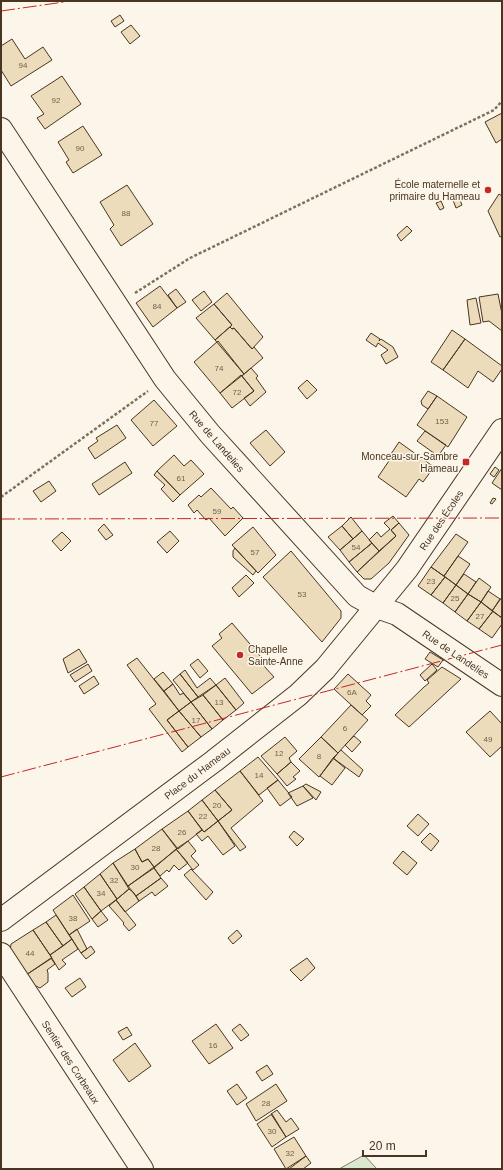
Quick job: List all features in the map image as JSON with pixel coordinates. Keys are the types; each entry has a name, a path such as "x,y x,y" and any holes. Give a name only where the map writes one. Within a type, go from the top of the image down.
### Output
{"street":[{"name":"Rue de Landelies","path":"1,129 165,379 210,434 357,596 376,607 397,614 502,685"},
{"name":"Rue des Écoles","path":"376,607 407,569 502,430"},
{"name":"Place du Hameau","path":"1,920 298,696 325,669 376,607"},
{"name":"Sentier des Corbeaux","path":"1,954 142,1169"}],"path":[{"path":"115,303 142,290 190,258 494,110 502,101"},
{"path":"1,497 165,379"}],"green space":[{"path":"364,1155 377,1169 339,1169"}],"building":[{"path":"120,15 124,21 115,27 111,21"},
{"path":"131,25 140,36 130,44 121,32"},
{"path":"12,39 25,59 43,47 52,60 11,86 1,70 1,46"},
{"path":"62,76 81,104 45,129 37,118 44,114 31,96"},
{"path":"502,113 502,139 496,143 485,122"},
{"path":"83,126 102,155 73,173 66,162 69,160 58,142"},
{"path":"127,185 153,224 121,246 110,229 114,225 100,202"},
{"path":"499,194 502,196 502,236 500,237 488,211"},
{"path":"459,198 462,205 456,208 453,200"},
{"path":"441,201 444,208 440,210 436,203"},
{"path":"407,226 412,231 401,241 397,235"},
{"path":"160,286 177,308 153,327 136,303"},
{"path":"176,289 186,302 177,308 168,295"},
{"path":"204,291 212,302 201,311 192,300"},
{"path":"227,293 263,337 252,349 234,328 232,329 230,327 232,325 214,304"},
{"path":"498,294 502,314 502,331 489,321 483,322 479,297"},
{"path":"476,298 481,323 470,325 467,300"},
{"path":"214,304 232,325 215,340 196,318"},
{"path":"230,327 232,329 234,328 252,349 254,347 263,358 244,374 215,340"},
{"path":"452,330 465,339 443,370 431,362"},
{"path":"371,333 380,339 379,341 381,339 393,347 398,357 386,364 381,355 388,350 378,343 376,347 366,340"},
{"path":"465,339 502,366 502,369 493,382 478,371 468,388 443,370"},
{"path":"218,341 244,374 220,393 194,362"},
{"path":"251,368 258,376 256,378 266,392 250,406 244,398 254,391 242,376"},
{"path":"241,375 254,391 232,408 220,393"},
{"path":"307,380 317,390 307,399 298,388"},
{"path":"428,391 437,396 428,409 422,405 421,401"},
{"path":"437,396 467,417 448,447 417,425"},
{"path":"154,400 177,426 153,446 131,420"},
{"path":"117,425 126,438 95,459 88,448 98,441 96,438"},
{"path":"266,430 285,452 270,466 250,443"},
{"path":"425,431 446,445 438,456 417,441"},
{"path":"399,442 434,467 423,482 419,479 406,497 378,477 393,455 391,454"},
{"path":"174,455 184,466 191,460 204,474 180,495 157,471"},
{"path":"125,462 132,473 99,495 92,484"},
{"path":"495,467 499,470 494,477 490,474"},
{"path":"502,468 502,490 492,483"},
{"path":"157,471 180,495 173,502 161,489 165,485 154,475"},
{"path":"49,481 56,491 41,502 33,491"},
{"path":"211,488 231,509 233,507 243,518 225,536 209,518 206,520 197,510 194,513 188,505 199,495 201,497"},
{"path":"493,498 496,499 492,504 490,503"},
{"path":"393,516 399,523 391,530 396,536 379,551 369,540 377,532 381,537 390,529 384,523"},
{"path":"351,517 362,531 353,539 342,526"},
{"path":"399,523 409,535 389,563 371,579 364,579 357,572 396,536 391,530"},
{"path":"104,524 113,535 106,540 98,530"},
{"path":"342,526 353,539 340,550 328,537"},
{"path":"253,527 276,555 258,573 232,545"},
{"path":"170,531 179,541 167,553 157,542"},
{"path":"362,531 372,543 349,562 340,550"},
{"path":"62,532 71,541 61,551 52,541"},
{"path":"456,534 468,542 444,576 431,567"},
{"path":"372,543 379,551 357,572 349,562"},
{"path":"235,548 256,571 253,575 233,557 233,551"},
{"path":"291,551 341,611 341,618 322,642 263,577"},
{"path":"458,556 470,564 456,585 444,576"},
{"path":"431,567 445,577 431,595 418,586"},
{"path":"464,574 476,582 468,594 456,585"},
{"path":"246,575 254,583 239,597 232,588"},
{"path":"445,577 456,585 443,603 431,595"},
{"path":"479,578 491,587 481,602 468,594"},
{"path":"456,585 468,594 455,612 443,603"},
{"path":"488,591 500,599 492,611 481,602"},
{"path":"468,594 481,602 467,621 455,612"},
{"path":"502,597 502,618 492,611"},
{"path":"481,602 493,611 479,629 467,621"},
{"path":"493,611 502,618 502,624 492,638 479,629"},
{"name":"Chapelle Sainte-Anne","path":"232,623 267,664 264,666 274,677 252,694 212,646 222,638 219,634"},
{"path":"79,649 87,662 68,673 63,659"},
{"path":"430,652 443,660 438,667 425,659"},
{"path":"137,658 179,711 167,720 188,747 182,752 149,709 156,704 127,665"},
{"path":"198,659 208,671 200,678 190,665"},
{"path":"88,664 92,671 75,682 70,675"},
{"path":"432,664 437,670 425,681 420,675"},
{"path":"442,667 461,679 409,727 395,715 429,683 427,680"},
{"path":"185,670 197,688 210,678 216,685 198,697 180,674"},
{"path":"163,672 173,684 164,691 154,679"},
{"path":"180,674 198,697 191,702 173,680"},
{"path":"348,674 371,695 366,701 371,706 362,715 334,689"},
{"path":"94,676 99,684 84,694 79,686"},
{"path":"225,678 244,703 236,710 216,685"},
{"path":"173,684 180,695 183,693 191,702 179,711 164,691"},
{"path":"216,685 236,710 223,720 203,695"},
{"path":"203,695 223,720 212,729 191,702"},
{"path":"191,702 212,729 201,737 179,711"},
{"path":"351,705 368,720 338,753 321,737"},
{"path":"179,711 201,737 188,747 167,720"},
{"path":"490,711 502,724 502,746 490,757 466,732"},
{"path":"354,736 361,742 352,752 345,745"},
{"path":"285,737 297,751 289,758 291,762 277,774 261,756"},
{"path":"321,737 338,753 319,777 299,759"},
{"path":"341,750 363,770 359,777 333,758"},
{"path":"258,757 278,780 259,795 240,771"},
{"path":"333,758 345,768 332,785 320,776"},
{"path":"291,762 300,771 293,777 296,779 287,786 277,774"},
{"path":"240,771 263,801 231,828 246,847 240,851 218,821 232,810 215,790"},
{"path":"278,780 292,797 280,806 267,788"},
{"path":"306,784 321,792 316,800 303,786"},
{"path":"303,786 313,798 297,806 288,793"},
{"path":"215,790 232,810 218,821 202,800"},
{"path":"202,800 218,821 204,832 188,811"},
{"path":"188,811 202,830 178,849 162,829"},
{"path":"418,814 429,824 418,836 407,826"},
{"path":"218,821 235,846 223,855 208,836 202,841 196,834 202,830 204,832"},
{"path":"162,829 177,849 154,867 148,859 142,862 135,849"},
{"path":"294,831 304,839 297,846 289,837"},
{"path":"430,833 439,841 431,851 421,842"},
{"path":"188,841 196,851 191,856 199,865 193,870 176,849"},
{"path":"135,849 142,862 148,859 154,867 128,886 113,863"},
{"path":"176,849 188,863 179,870 174,865 169,872 167,870 160,876 154,868"},
{"path":"403,851 417,863 407,875 393,863"},
{"path":"113,863 129,889 117,899 100,874"},
{"path":"154,868 161,878 136,896 128,886"},
{"path":"191,869 213,892 206,900 184,875"},
{"path":"100,874 117,899 101,911 84,887"},
{"path":"161,878 168,886 155,896 152,892 139,901 136,896"},
{"path":"84,887 101,911 92,919 75,894"},
{"path":"129,889 139,901 125,912 116,900"},
{"path":"73,895 90,921 69,935 53,910"},
{"path":"116,900 136,925 129,931 109,906"},
{"path":"101,911 108,920 98,927 92,919"},
{"path":"56,915 72,939 63,946 46,922"},
{"path":"46,922 63,946 50,955 33,930"},
{"path":"77,929 87,949 81,953 69,935"},
{"path":"33,930 52,958 26,975 10,951 11,944"},
{"path":"237,930 242,936 233,944 228,938"},
{"path":"72,939 78,949 62,960 66,964 59,970 50,955"},
{"path":"91,946 95,952 86,959 81,953"},
{"path":"51,958 55,964 47,970 48,982 40,988 32,984 26,975"},
{"path":"307,958 315,968 301,981 290,970"},
{"path":"80,978 86,987 72,997 65,988"},
{"path":"216,1024 233,1048 209,1064 192,1041"},
{"path":"240,1024 249,1035 241,1041 232,1030"},
{"path":"127,1027 132,1035 123,1040 118,1032"},
{"path":"135,1043 151,1066 129,1082 113,1060"},
{"path":"267,1065 273,1074 262,1081 256,1072"},
{"path":"237,1084 247,1098 237,1105 227,1091"},
{"path":"276,1084 287,1101 256,1121 246,1104"},
{"path":"277,1110 286,1122 291,1118 299,1129 286,1137 271,1114"},
{"path":"272,1114 286,1137 272,1147 257,1124"},
{"path":"294,1137 306,1156 286,1169 274,1149"},
{"path":"306,1156 311,1163 303,1169 289,1169"}],"power":[{"path":"1,11 71,1"},
{"path":"1,519 502,518"},
{"path":"1,777 502,645"}],"place":[{"name":"École maternelle et primaire du Hameau","path":"488,190"},
{"name":"Monceau-sur-Sambre Hameau","path":"466,462"},
{"name":"Chapelle Sainte-Anne","path":"240,655"}]}
